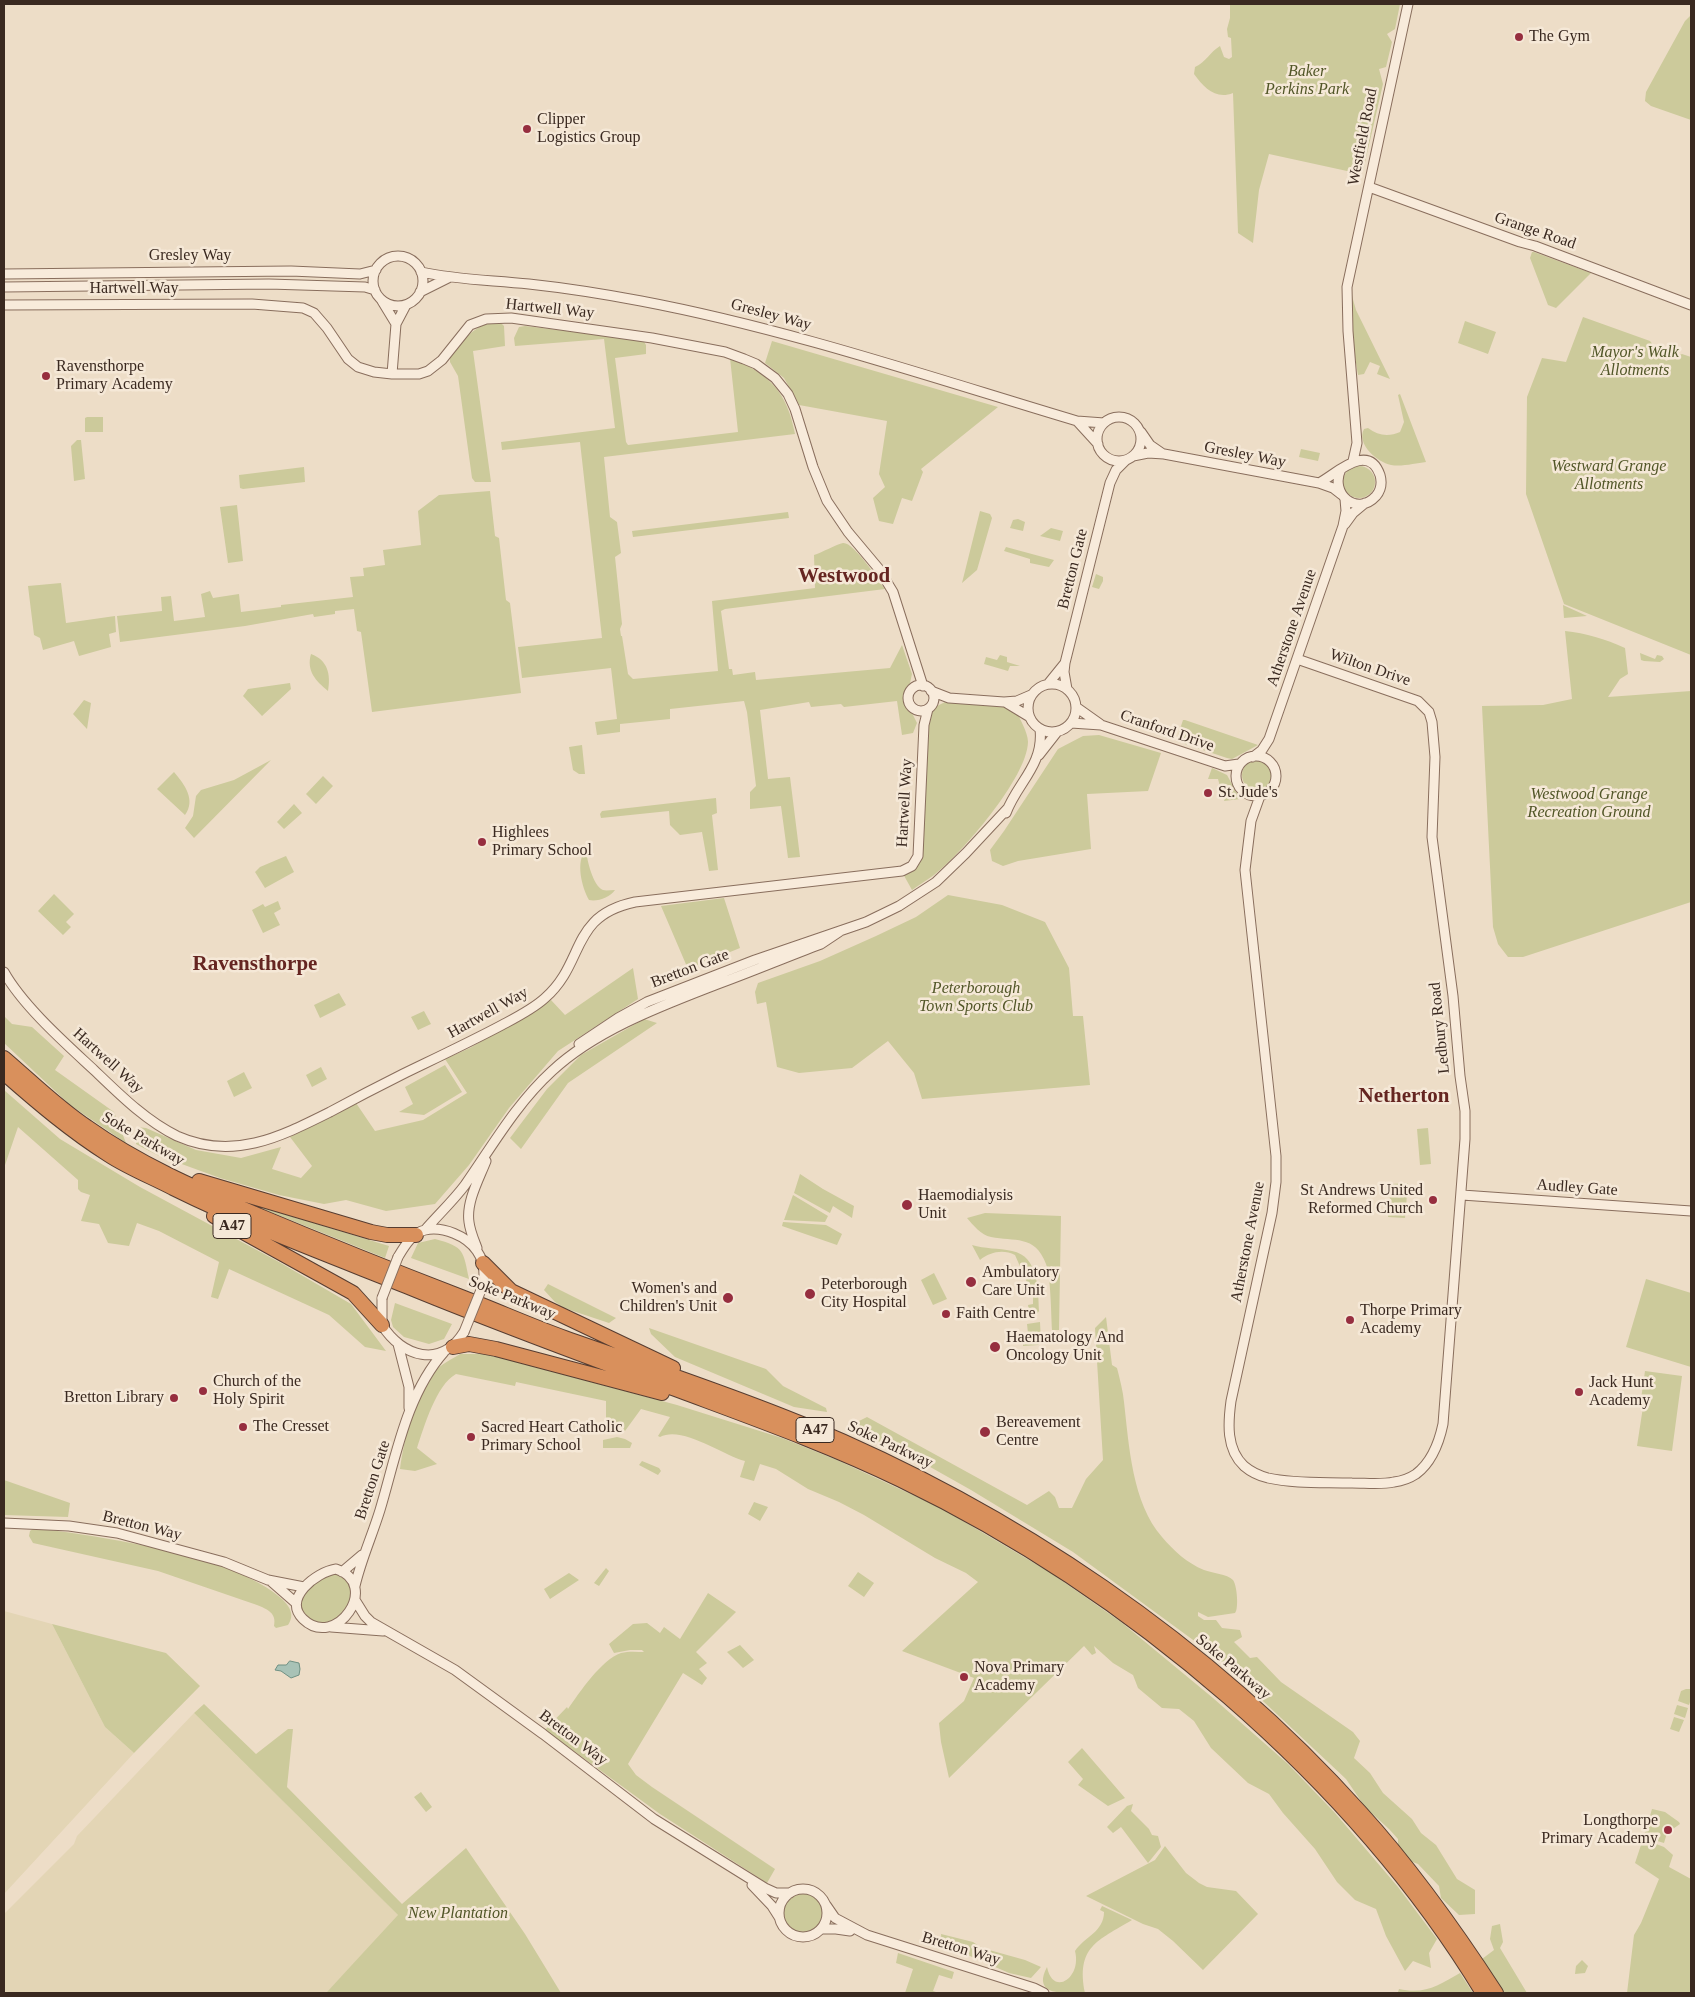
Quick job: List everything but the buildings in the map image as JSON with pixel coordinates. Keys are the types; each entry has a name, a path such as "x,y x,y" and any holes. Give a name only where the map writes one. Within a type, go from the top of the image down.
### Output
{"highway":[{"name":"Soke Parkway","path":"4,1058 85,1126 137,1159 196,1189 412,1278 740,1407 895,1478 981,1523 1071,1578 1175,1654 1235,1704 1322,1786 1356,1823 1414,1894 1483,1993"},
{"name":"Soke Parkway","path":"4,1073 48,1112 113,1158 200,1201 281,1236 497,1323 740,1407 803,1424 932,1484 1045,1549 1094,1581 1181,1645 1244,1697 1326,1775 1363,1815 1422,1888 1496,1993"},
{"name":"A47","path":"113,1158 149,1183 203,1210 353,1293 382,1325"},
{"name":"A47","path":"137,1159 231,1192 371,1232 387,1235 420,1232"},
{"name":"A47","path":"480,1257 511,1291 740,1407"},
{"name":"A47","path":"448,1350 469,1344 496,1349 740,1407"}],"street":[{"name":"Westfield Road","path":"1357,443 1346,305 1349,276 1408,4"},
{"name":"Grange Road","path":"1369,188 1535,246 1691,305"},
{"path":"392,374 396,324 406,305 416,298 420,292 422,285 421,272 413,262 400,256 385,260 376,270 373,282 375,290 396,324"},
{"name":"Gresley Way","path":"4,274 291,271 360,274 376,270"},
{"name":"Gresley Way","path":"421,272 448,278 529,284 640,301 724,318 832,347 1077,421 1104,423"},
{"path":"420,292 448,278"},
{"name":"Gresley Way","path":"4,287 269,284 365,287 375,290"},
{"path":"380,299 392,305 406,305"},
{"name":"Hartwell Way","path":"4,305 243,304 303,308 314,313 328,328 348,358 358,367 374,372 392,374 418,374 428,371 442,360 470,325 486,319 511,318 652,338 724,352 756,364 775,378 788,394 795,409 813,467 827,500 848,532 879,568 890,587 918,670 927,688"},
{"path":"1077,421 1098,444 1102,453 1113,460 1130,458 1141,445 1141,432 1136,423 1124,417 1112,418 1099,429 1098,444"},
{"name":"Gresley Way","path":"1141,432 1150,445 1164,454"},
{"path":"1353,461 1357,443"},
{"path":"1341,469 1337,482 1344,497 1358,504 1365,503 1376,496 1381,484 1379,472 1369,462 1357,443"},
{"name":"Bretton Gate","path":"1102,453 1109,467 1110,483"},
{"name":"Gresley Way","path":"1130,458 1148,453 1164,454 1320,483 1333,488 1344,497"},
{"name":"Bretton Gate","path":"1067,689 1064,672 1065,663 1110,483 1116,470 1130,458"},
{"path":"1320,483 1353,461 1363,460 1369,462"},
{"name":"Atherstone Avenue","path":"1253,757 1262,750 1269,739 1297,659 1343,526 1346,511 1344,497"},
{"name":"Atherstone Avenue","path":"1343,526 1352,513 1365,503"},
{"name":"Wilton Drive","path":"1297,659 1418,701 1429,712"},
{"name":"Bretton Gate","path":"1048,684 1065,663"},
{"path":"918,670 908,701 924,726"},
{"path":"912,689 919,686 949,698 1004,702 1031,695 1042,686 1048,684 1061,685 1067,689 1075,700 1076,707 1070,724 1057,732 1047,732 1040,729 1028,716 1004,702"},
{"path":"927,688 933,698 929,707"},
{"path":"1028,716 1027,706 1031,695"},
{"path":"915,710 924,711 949,698"},
{"name":"Hartwell Way","path":"4,972 11,984 58,1036 106,1082 149,1119 165,1129 191,1141 220,1147 235,1147 275,1138 467,1044 537,1005 564,977 590,926 607,911 616,907 635,902 902,870 912,866 918,856 924,726 929,707"},
{"name":"Cranford Drive","path":"1076,707 1101,725"},
{"name":"Ledbury Road","path":"1429,712 1432,722 1434,757 1432,837 1453,996 1465,1111 1462,1195 1445,1413 1441,1435 1430,1458"},
{"name":"Cranford Drive","path":"1070,724 1101,725 1225,766 1239,764"},
{"name":"Bretton Gate","path":"420,1232 458,1195 523,1101 578,1045 591,1035 647,1002 755,960 866,922 899,906 942,876 952,872 977,850 1005,817 1008,808 1029,774 1036,758 1041,742 1040,729"},
{"name":"Bretton Gate","path":"1036,758 1057,732"},
{"name":"Atherstone Avenue","path":"1269,739 1270,762"},
{"path":"1253,757 1263,758 1270,762 1275,772 1274,784 1266,793 1260,796 1244,793 1236,782 1236,771 1239,764 1246,758 1253,757"},
{"name":"Cranford Drive","path":"1225,766 1236,782"},
{"name":"Atherstone Avenue","path":"1244,793 1249,802 1251,821"},
{"name":"Atherstone Avenue","path":"1260,796 1251,821 1246,857 1246,883 1276,1156 1276,1182 1273,1208 1231,1401 1229,1417 1230,1442 1236,1455 1249,1470 1267,1477 1288,1480 1384,1484 1416,1474 1430,1458"},
{"name":"Bretton Gate","path":"480,1257 470,1228 469,1213 474,1191 491,1146"},
{"name":"Audley Gate","path":"1462,1195 1691,1211"},
{"path":"438,1230 453,1233 468,1242 480,1257 483,1285 464,1332 448,1350 420,1354 398,1344 382,1325 382,1298 398,1257 403,1248 420,1232 438,1230"},
{"name":"Bretton Gate","path":"398,1344 409,1387 408,1415"},
{"name":"Bretton Gate","path":"356,1586 364,1553 408,1415 430,1368 448,1350"},
{"name":"Bretton Way","path":"4,1523 69,1526 117,1533 224,1562 268,1580 304,1587"},
{"name":"Bretton Gate","path":"342,1572 351,1567 364,1553"},
{"path":"336,1569 342,1572 356,1586 355,1600 349,1611 331,1627 322,1628 308,1624 300,1616 296,1603 304,1587 322,1573 336,1569"},
{"name":"Bretton Way","path":"268,1580 296,1603"},
{"name":"Bretton Way","path":"355,1600 364,1616 388,1632 455,1670 543,1734 654,1819 736,1872 776,1893 790,1893"},
{"name":"Bretton Way","path":"331,1627 388,1632"},
{"name":"Bretton Way","path":"736,1872 762,1894 779,1918"},
{"path":"800,1889 811,1890 822,1898 826,1905 827,1918 822,1930 810,1937 797,1937 785,1930 779,1918 781,1904 790,1893 800,1889"},
{"name":"Bretton Way","path":"826,1905 835,1918 867,1935"},
{"name":"Bretton Way","path":"822,1930 843,1929 867,1935 1034,1988 1044,1993"}],"shaded area":[{"path":"4,1611 52,1624 105,1727 134,1753 4,1894"},
{"path":"290,1661 299,1663 299,1675 291,1678 281,1671 275,1670 278,1665 286,1665"},
{"path":"194,1713 399,1916 326,1993 4,1993 4,1914 74,1844 77,1836"}],"green space":[{"name":"Baker Perkins Park","path":"1230,4 1400,4 1395,29 1387,34 1392,42 1386,67 1379,69 1383,84 1363,171 1347,171 1269,154 1259,190 1253,243 1238,233 1233,93 1227,95 1216,94 1206,88 1194,74 1195,67 1220,46 1224,57 1229,59 1232,57 1231,38 1228,37 1227,29 1230,18"},
{"path":"1691,15 1691,120 1651,106 1645,101 1646,92 1685,21"},
{"path":"1532,252 1591,273 1556,308 1548,305 1530,258"},
{"path":"1350,289 1356,310 1390,379 1377,374 1380,366 1370,362 1364,374 1358,375 1351,333"},
{"name":"Westward Grange Allotments","path":"1583,317 1650,341 1666,361 1682,354 1691,357 1691,655 1564,604 1526,494 1527,397 1542,358 1566,362"},
{"path":"1465,321 1496,332 1488,354 1458,343"},
{"path":"492,323 501,323 504,326 505,346 473,351 491,482 475,482 472,478 458,376 450,362 450,355 479,327"},
{"path":"525,326 643,340 646,345 646,354 615,358 626,442 628,445 738,432 730,358 744,364 766,378 781,396 792,419 795,434 604,457 610,517 617,522 621,553 615,557 622,624 620,629 628,674 633,679 718,671 712,601 815,588 814,555 840,544 848,544 853,548 866,562 885,589 721,611 729,669 732,669 733,675 755,672 756,680 890,668 902,645 912,674 906,701 917,723 913,733 902,735 897,701 844,707 841,704 811,707 809,702 760,710 768,779 790,777 800,857 788,858 781,806 750,809 750,792 756,786 744,701 670,709 670,719 620,724 620,732 597,735 595,722 617,719 611,668 522,678 518,647 602,638 580,442 502,450 501,442 615,428 604,339 515,346 514,338 519,327"},
{"path":"772,341 998,407 921,469 923,472 912,501 902,498 893,524 879,521 873,498 885,487 879,474 887,421 799,405 784,378 765,363"},
{"path":"1400,394 1426,462 1400,466 1385,463 1369,452 1363,441 1364,429 1368,428 1384,435 1400,432 1404,422 1398,395"},
{"path":"103,417 103,432 85,432 85,418"},
{"path":"77,440 81,440 85,479 74,481 71,446"},
{"path":"1301,449 1320,453 1318,461 1299,457"},
{"path":"1359,466 1370,471 1375,482 1370,493 1359,498 1348,493 1343,482 1348,471"},
{"path":"304,467 305,482 240,488 239,475"},
{"path":"490,491 495,536 499,538 506,600 510,603 521,693 372,712 361,632 357,631 354,609 335,611 335,614 314,617 313,614 245,626 120,642 117,616 162,611 161,597 171,596 174,621 205,617 201,594 210,591 213,598 239,594 241,612 281,607 281,605 353,597 350,577 364,576 363,568 385,565 383,550 421,545 418,511 439,495"},
{"path":"237,505 243,561 228,563 220,507"},
{"path":"980,511 990,514 992,518 977,570 962,583"},
{"path":"788,512 789,518 633,537 632,531"},
{"path":"1018,519 1025,522 1023,531 1010,528 1013,520"},
{"path":"1051,528 1063,531 1060,541 1040,536"},
{"path":"1006,547 1054,560 1049,567 1030,563 1030,559 1004,551"},
{"path":"1096,574 1103,577 1099,589 1092,587"},
{"path":"61,583 66,623 115,616 116,632 109,634 111,647 79,656 74,641 43,650 40,638 34,635 28,586"},
{"path":"1563,605 1587,616 1564,618"},
{"name":"Westwood Grange Recreation Ground","path":"1565,631 1595,637 1625,648 1628,674 1620,679 1608,697 1691,691 1691,902 1523,957 1508,957 1498,944 1493,927 1482,706 1543,705 1572,699"},
{"path":"1640,653 1655,659 1657,655 1662,656 1664,659 1660,662 1644,661 1641,660"},
{"path":"311,654 325,664 329,679 328,691 311,671"},
{"path":"1000,655 1007,657 1007,662 1020,666 1010,666 1008,671 984,664 986,657 997,660"},
{"path":"290,683 291,689 262,716 243,696 248,689"},
{"path":"84,700 91,703 87,729 73,714"},
{"path":"949,700 998,704 1016,710 1028,742 1025,757 1017,775 991,814 976,833 946,864 912,890 902,872 914,868 931,709"},
{"path":"1183,720 1258,745 1232,759 1227,758 1176,741"},
{"path":"1099,735 1161,753 1148,791 1087,794 1091,849 1018,861 1003,866 992,861 990,850 1058,749 1083,736"},
{"path":"582,745 585,774 579,774 573,770 569,747"},
{"path":"271,760 194,838 185,828 193,816 196,796 201,790 234,780"},
{"path":"1257,760 1268,764 1272,775 1268,786 1257,790 1246,786 1242,775 1246,764"},
{"path":"1212,768 1227,775 1240,799 1224,801 1227,792 1221,790 1218,779 1208,779"},
{"path":"174,772 188,793 189,804 185,815 157,789"},
{"path":"323,776 333,786 316,804 306,794"},
{"path":"716,798 717,813 712,815 718,870 709,871 702,832 680,835 670,825 669,811 601,818 600,814 602,811"},
{"path":"294,804 302,813 284,829 277,822"},
{"path":"586,850 593,878 599,888 615,890 600,900 589,900 582,882 580,867"},
{"path":"286,856 294,872 265,888 255,872 260,867"},
{"path":"54,894 74,914 66,922 71,927 63,935 38,911"},
{"name":"Peterborough Town Sports Club","path":"948,895 1002,905 1045,922 1069,968 1073,1016 1083,1016 1090,1085 922,1099 914,1073 888,1041 852,1068 799,1073 777,1067 766,1002 757,1004 755,992 758,983 820,961 876,936 916,917"},
{"path":"724,898 740,948 688,969 661,906"},
{"path":"278,901 281,909 274,913 280,925 263,933 252,910 263,904 265,907"},
{"path":"633,968 638,999 558,1051 509,1108 469,1165 435,1204 386,1211 346,1200 324,1204 279,1195 220,1178 157,1155 136,1144 137,1127 146,1128 196,1150 241,1158 281,1147 272,1169 301,1178 312,1166 290,1137 356,1103 375,1131 423,1120 467,1093 445,1059 470,1048 551,1000 565,1015"},
{"path":"339,993 346,1005 320,1018 314,1005"},
{"path":"424,1011 431,1024 418,1030 411,1017"},
{"path":"4,1016 12,1024 32,1027 64,1056 55,1070 114,1112 126,1143 70,1105 4,1043"},
{"path":"644,1019 657,1023 568,1083 521,1149 510,1138 547,1089 581,1055"},
{"path":"445,1065 462,1092 424,1115 399,1112 413,1104 405,1087"},
{"path":"321,1067 327,1079 312,1087 306,1075"},
{"path":"244,1072 252,1088 234,1097 227,1081"},
{"path":"4,1090 60,1139 140,1187 279,1262 351,1304 386,1351 365,1347 329,1315 229,1269 218,1299 211,1297 219,1262 159,1231 137,1223 129,1246 108,1243 99,1224 81,1221 90,1195 81,1192 78,1189 78,1180 18,1127 4,1168"},
{"path":"1428,1128 1431,1164 1420,1165 1417,1129"},
{"path":"800,1174 854,1206 852,1218 833,1206 830,1213 794,1193"},
{"path":"1408,1183 1405,1218 1388,1217 1391,1184"},
{"path":"793,1195 828,1216 825,1222 784,1220"},
{"path":"251,1204 389,1246 385,1258"},
{"path":"985,1213 1061,1216 1059,1330 1052,1330 1049,1278 1046,1264 1041,1254 1036,1248 1023,1241 987,1236 967,1218"},
{"path":"783,1222 826,1225 842,1234 837,1245 782,1226"},
{"path":"435,1239 452,1245 461,1252 464,1256 469,1279 411,1258 418,1243"},
{"path":"972,1245 1012,1251 1021,1254 1027,1260 1032,1267 1037,1284 1039,1311 1037,1314 1020,1317 1020,1311 1029,1311 1028,1305 1033,1304 1033,1296 1015,1255 997,1252 980,1260"},
{"path":"934,1273 947,1299 933,1305 921,1280"},
{"path":"1646,1279 1691,1293 1691,1367 1626,1347"},
{"path":"548,1284 616,1318 609,1323 564,1308 555,1302 544,1290"},
{"path":"395,1303 452,1324 444,1339 429,1344 404,1337 393,1327 391,1320"},
{"path":"1106,1317 1112,1365 1117,1368 1124,1398 1130,1455 1144,1508 1162,1537 1181,1556 1204,1570 1230,1578 1234,1583 1237,1602 1235,1613 1208,1617 1198,1612 1198,1616 1204,1620 1216,1620 1222,1628 1240,1630 1242,1637 1234,1642 1250,1658 1257,1657 1281,1682 1353,1732 1360,1741 1354,1758 1370,1773 1383,1793 1412,1819 1421,1833 1436,1845 1457,1879 1475,1890 1475,1914 1459,1915 1441,1898 1439,1886 1418,1864 1410,1861 1398,1846 1398,1839 1365,1807 1346,1779 1215,1656 1073,1552 916,1459 865,1435 857,1422 867,1417 1027,1505 1049,1491 1055,1497 1059,1508 1072,1508 1086,1479 1103,1460 1095,1328"},
{"path":"1040,1322 1041,1342 1038,1345 1023,1346 1023,1343 1029,1342 1027,1324"},
{"path":"649,1328 766,1369 783,1386 826,1408 827,1412 794,1407 675,1357 651,1334"},
{"path":"460,1354 486,1354 677,1405 782,1438 837,1460 941,1508 1051,1573 1121,1622 1213,1698 1288,1764 1335,1813 1398,1887 1437,1939 1429,1953 1431,1968 1413,1961 1405,1971 1386,1936 1376,1909 1355,1900 1337,1882 1315,1849 1269,1794 1248,1783 1211,1748 1194,1721 1179,1709 1162,1708 1138,1688 1133,1675 1113,1663 1094,1646 1096,1653 1092,1655 1084,1646 949,1778 939,1723 964,1701 974,1678 902,1651 978,1582 966,1573 935,1558 864,1515 808,1489 776,1469 760,1464 754,1481 740,1477 745,1461 690,1438 669,1434 658,1436 670,1417 641,1409 625,1431 606,1429 606,1401 516,1382 515,1386 456,1374 442,1387 427,1418 417,1448 437,1464 415,1471 400,1469 411,1418 421,1393 437,1369"},
{"path":"1645,1371 1682,1376 1672,1451 1637,1446 1643,1407 1640,1406"},
{"path":"617,1437 632,1443 630,1448 603,1448 603,1440"},
{"path":"642,1461 659,1468 661,1471 658,1475 639,1465"},
{"path":"4,1480 70,1503 68,1517 4,1515"},
{"path":"754,1502 768,1507 760,1521 748,1514"},
{"path":"34,1528 128,1542 200,1559 232,1570 260,1584 282,1599 291,1611 290,1621 288,1625 276,1628 273,1615 268,1610 257,1605 158,1571 33,1543 29,1536 30,1531"},
{"path":"606,1568 609,1571 599,1586 594,1583"},
{"path":"326,1571 346,1575 355,1600 327,1628 300,1616 300,1594"},
{"path":"858,1572 874,1583 864,1597 848,1586"},
{"path":"569,1573 579,1580 550,1599 544,1589"},
{"path":"708,1593 736,1612 696,1652 707,1663 699,1669 707,1678 702,1685 683,1673 628,1764 636,1775 652,1787 775,1869 767,1883 660,1814 545,1730 567,1707 568,1709 578,1694 606,1662 621,1653 644,1652 642,1650 630,1650 614,1653 609,1644 633,1624 647,1623 660,1633 664,1627 680,1639"},
{"path":"52,1624 166,1653 200,1686 134,1753 105,1727"},
{"path":"740,1645 754,1660 743,1668 727,1652"},
{"path":"1691,1689 1689,1705 1678,1701 1681,1691"},
{"name":"New Plantation","path":"204,1704 256,1754 288,1729 293,1729 287,1787 402,1904 466,1848 525,1934 561,1993 326,1993 398,1915 194,1713"},
{"path":"1677,1705 1688,1708 1685,1718 1674,1714"},
{"path":"1674,1717 1684,1720 1679,1732 1670,1729"},
{"path":"1082,1748 1125,1798 1108,1806 1078,1785 1083,1779 1068,1762"},
{"path":"421,1792 432,1807 426,1812 414,1797"},
{"path":"1133,1804 1131,1811 1149,1829 1152,1835 1158,1836 1161,1847 1148,1863 1121,1827 1113,1833 1107,1827 1127,1806"},
{"path":"1652,1809 1665,1812 1680,1824 1667,1833 1664,1843 1644,1837"},
{"path":"1643,1839 1664,1847 1673,1855 1669,1867 1691,1879 1691,1993 1627,1993 1634,1935 1641,1923 1659,1879 1635,1863"},
{"path":"1165,1846 1186,1873 1199,1883 1207,1887 1236,1891 1258,1914 1203,1970 1158,1929 1143,1924 1086,1896 1155,1860"},
{"path":"798,1889 808,1889 817,1893 823,1899 827,1913 823,1927 817,1933 808,1937 798,1937 789,1933 783,1927 779,1918 779,1908 783,1899 789,1893"},
{"path":"1102,1906 1132,1920 1099,1940 1092,1947 1084,1965 1085,1993 1060,1993 1047,1988 1043,1977 1047,1967 1050,1976 1055,1981 1060,1982 1071,1976 1076,1961 1075,1951 1101,1925 1104,1912 1100,1910"},
{"path":"1500,1924 1503,1942 1500,1948 1527,1993 1503,1993 1482,1959 1494,1950 1490,1939 1492,1926"},
{"path":"941,1934 973,1942 982,1948 1025,1960 1041,1967 1031,1978 1009,1973 963,1953 957,1945 953,1949 942,1945"},
{"path":"898,1953 954,1972 952,1979 939,1975 933,1991 939,1993 905,1993 913,1969 896,1963"},
{"path":"1582,1960 1588,1966 1585,1973 1575,1974 1576,1966"},
{"path":"1460,1973 1473,1993 1398,1992 1399,1989 1417,1991 1431,1988"}],"place":[{"name":"The Gym","path":"1519,37"},
{"name":"Clipper Logistics Group","path":"527,129"},
{"name":"Ravensthorpe Primary Academy","path":"46,376"},
{"name":"St. Jude's","path":"1208,793"},
{"name":"Highlees Primary School","path":"482,842"},
{"name":"St Andrews United Reformed Church","path":"1433,1200"},
{"name":"Haemodialysis Unit","path":"907,1205"},
{"name":"Ambulatory Care Unit","path":"971,1282"},
{"name":"Peterborough City Hospital","path":"810,1294"},
{"name":"Women's and Children's Unit","path":"728,1298"},
{"name":"Faith Centre","path":"946,1314"},
{"name":"Thorpe Primary Academy","path":"1350,1320"},
{"name":"Haematology And Oncology Unit","path":"995,1347"},
{"name":"Church of the Holy Spirit","path":"203,1391"},
{"name":"Jack Hunt Academy","path":"1579,1392"},
{"name":"Bretton Library","path":"174,1398"},
{"name":"The Cresset","path":"243,1427"},
{"name":"Bereavement Centre","path":"985,1432"},
{"name":"Sacred Heart Catholic Primary School","path":"471,1437"},
{"name":"Nova Primary Academy","path":"964,1677"},
{"name":"Longthorpe Primary Academy","path":"1668,1830"}],"district":[{"name":"Westwood","path":"844,577"},
{"name":"Ravensthorpe","path":"255,965"},
{"name":"Netherton","path":"1404,1097"}],"park label":[{"name":"Mayor's Walk Allotments","path":"1635,362"}]}
